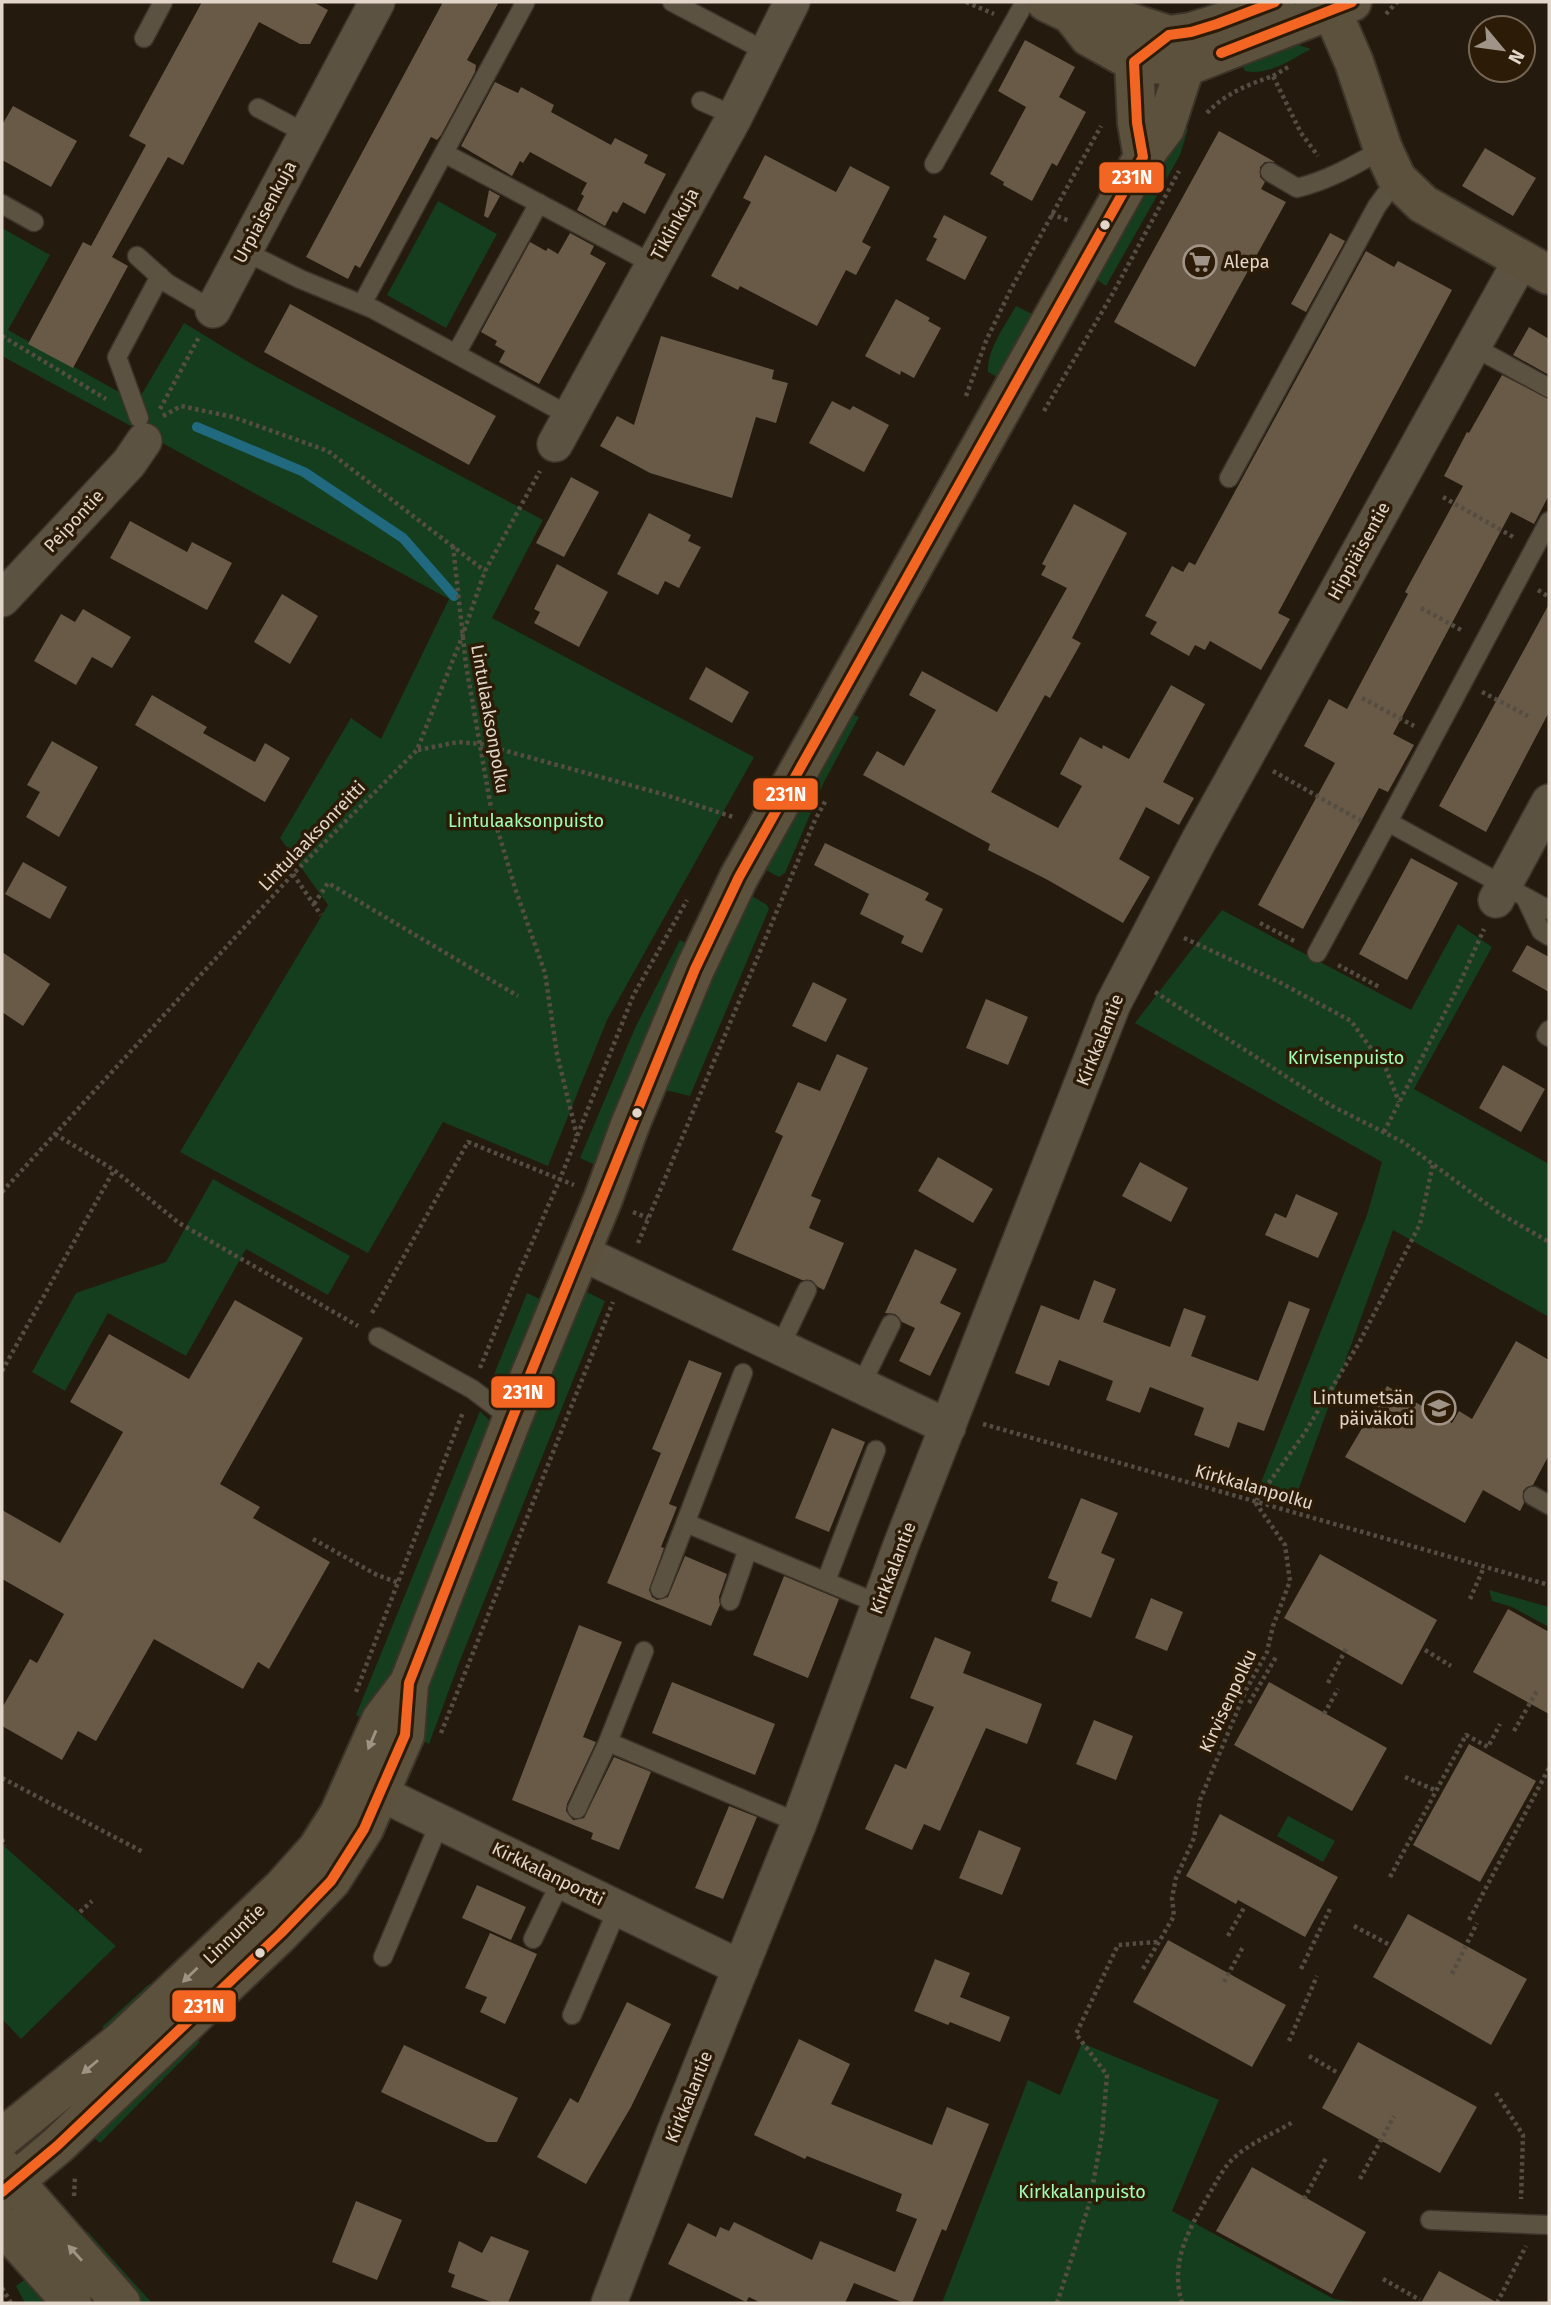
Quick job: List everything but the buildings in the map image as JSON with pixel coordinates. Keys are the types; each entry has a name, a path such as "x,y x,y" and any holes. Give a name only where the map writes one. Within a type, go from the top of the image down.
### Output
{"street":[{"name":"Urpiaisenkuja","path":"213,310 377,2"},
{"name":"Tiklinkuja","path":"563,430 735,116 792,2"},
{"path":"1177,51 1191,32 1275,2"},
{"path":"1059,8 1089,37 1134,62 1337,4 1354,62 1390,164 1423,204 1535,267"},
{"path":"1059,8 1098,12 1177,51"},
{"name":"Linnuntie","path":"6,2180 57,2146 261,1952 331,1881 364,1829 381,1720 409,1683 512,1419 695,969 739,877 1143,157 1165,128 1177,51"},
{"path":"1134,62 1137,122 1143,157"},
{"name":"Hippiäisentie","path":"1198,842 1472,346 1535,267"},
{"name":"Peipontie","path":"2,599 129,463 145,427"},
{"path":"1508,894 1549,802"},
{"name":"Kirkkalantie","path":"610,2303 799,1823 879,1604 1113,1004 1198,842"},
{"path":"580,1252 861,1385 951,1418"},
{"name":"Linnuntie","path":"2,2138 121,2041 283,1887 317,1849 339,1814 369,1787"},
{"name":"Kirkkalanportti","path":"369,1787 741,1968"},
{"path":"6,2180 121,2303"},
{"path":"2,2224 72,2303"}],"lane":[{"path":"144,38 163,2"},
{"path":"672,2 767,52"},
{"path":"934,164 1025,2"},
{"path":"362,304 525,3"},
{"path":"701,101 735,116"},
{"path":"258,108 307,134"},
{"path":"444,153 653,264"},
{"path":"1229,478 1377,206 1390,164 1339,174 1297,188 1270,172"},
{"path":"456,354 538,203"},
{"path":"2,204 34,222"},
{"path":"244,251 300,279 362,304 456,354 563,430"},
{"path":"137,256 160,276 213,310"},
{"path":"145,427 117,357 160,276"},
{"path":"1472,346 1549,388"},
{"path":"1317,953 1549,521"},
{"path":"1385,827 1508,894 1549,910"},
{"path":"1508,894 1541,931 1549,936"},
{"path":"1549,1030 1546,1035 1549,1037"},
{"path":"780,1347 807,1290"},
{"path":"861,1385 891,1324"},
{"path":"370,1333 472,1389 512,1419"},
{"path":"660,1589 743,1373"},
{"path":"826,1581 876,1450"},
{"path":"1532,1496 1549,1505"},
{"path":"686,1523 879,1604"},
{"path":"730,1601 748,1549"},
{"path":"577,1809 608,1742 644,1651"},
{"path":"608,1742 799,1823"},
{"path":"383,1957 440,1822"},
{"path":"533,1939 561,1881"},
{"path":"572,2015 618,1908"},
{"path":"1430,2220 1534,2225"}],"path":[{"path":"1040,417 1113,293 1179,170"},
{"path":"1051,214 1075,223"},
{"path":"145,427 213,310"},
{"path":"2,336 145,427"},
{"path":"145,427 181,405 233,417 328,451 485,571"},
{"name":"Lintulaaksonreitti","path":"2,1192 293,874 417,750 485,571 563,430"},
{"path":"1443,497 1535,549"},
{"name":"Lintulaaksonpolku","path":"453,546 462,637 491,808 545,973 557,1054 577,1137"},
{"path":"1421,608 1484,642"},
{"path":"1463,682 1528,716"},
{"path":"1362,698 1433,737"},
{"path":"417,750 458,742 481,744 666,795 733,817"},
{"path":"1246,756 1385,827"},
{"path":"634,1251 815,820 828,796"},
{"path":"293,874 321,915"},
{"path":"314,904 328,883 518,996"},
{"path":"1384,1132 1508,894"},
{"path":"1260,923 1381,988"},
{"path":"1155,925 1243,964 1352,1021 1386,1069 1399,1102"},
{"path":"1129,974 1332,1106 1403,1142 1499,1213 1549,1242"},
{"path":"55,1134 114,1170 178,1223 370,1333 468,1142 581,1189"},
{"path":"1255,1502 1304,1434 1359,1343 1420,1224 1433,1164"},
{"path":"2,1371 114,1170"},
{"name":"Kirkkalanpolku","path":"951,1418 980,1423 1549,1586"},
{"name":"Kirvisenpolku","path":"1143,1969 1174,1916 1172,1898 1176,1878 1194,1838 1200,1800 1246,1690 1267,1651 1290,1580 1284,1545 1255,1502"},
{"path":"313,1539 377,1575 399,1583"},
{"path":"1470,1599 1484,1567"},
{"path":"1328,1683 1346,1649"},
{"path":"1425,1650 1451,1665"},
{"path":"1249,1703 1276,1657"},
{"path":"1324,1714 1338,1689"},
{"path":"1514,1731 1537,1691"},
{"path":"1390,1877 1466,1735 1488,1747 1500,1724"},
{"path":"1469,1920 1549,1768"},
{"path":"1405,1777 1437,1791"},
{"path":"2,1778 143,1852"},
{"path":"2,1839 4,1846"},
{"path":"80,1912 92,1901"},
{"path":"1228,1936 1245,1906"},
{"path":"1301,1969 1330,1909"},
{"path":"1452,1974 1477,1923"},
{"path":"1354,1926 1388,1944"},
{"path":"1056,2303 1089,2205 1102,2135 1107,2075 1076,2034 1118,1945 1157,1942"},
{"path":"1224,1982 1244,1945"},
{"path":"1289,2041 1317,1976"},
{"path":"1309,2056 1338,2073"},
{"path":"1496,2093 1523,2135 1534,2225 1529,2241 1497,2303"},
{"path":"1360,2179 1394,2116"},
{"path":"1182,2303 1177,2287 1178,2265 1184,2241 1224,2170 1236,2155 1293,2122"},
{"path":"1304,2199 1326,2158"},
{"path":"1383,2279 1420,2300"},
{"path":"2,2288 11,2303"}],"green space":[{"path":"1286,45 1311,49 1271,69 1245,71 1242,65"},
{"path":"1182,123 1188,129 1180,155 1106,286 1096,279 1170,154"},
{"path":"438,201 497,234 446,328 387,295"},
{"name":"Lintulaaksonpuisto","path":"2,228 50,255 8,330 137,402 184,323 250,363 543,520 492,618 754,757 607,1020 548,1166 443,1122 368,1253 180,1152 328,905 280,838 351,718 381,739 449,599 2,356"},
{"path":"1016,306 1032,314 999,378 988,372 988,363"},
{"path":"852,714 859,717 824,782 785,873 779,877 766,870"},
{"path":"752,896 769,909 690,1096 665,1090 707,987"},
{"name":"Kirvisenpuisto","path":"1222,910 1411,1010 1458,924 1492,947 1414,1089 1549,1164 1549,1317 1393,1230 1295,1499 1260,1485 1367,1215 1382,1162 1135,1023"},
{"path":"680,940 687,944 593,1164 580,1158 635,1028"},
{"path":"213,1179 350,1256 328,1295 246,1249 186,1356 108,1313 65,1391 32,1372 76,1293 166,1262"},
{"path":"587,1292 605,1301 429,1744 416,1737 435,1668 578,1307"},
{"path":"527,1293 542,1300 510,1379 505,1381 493,1377"},
{"path":"480,1411 489,1420 492,1429 415,1624 369,1721 356,1715"},
{"path":"1489,1590 1549,1607 1549,1627 1512,1607 1492,1601"},
{"path":"1288,1816 1335,1841 1323,1862 1277,1836"},
{"path":"4,1846 116,1946 21,2039 2,2019"},
{"path":"149,1984 158,1993 110,2035 102,2027"},
{"path":"191,2033 200,2042 100,2143 91,2135"},
{"name":"Kirkkalanpuisto","path":"1082,2043 1219,2100 1172,2211 1334,2299 1364,2303 942,2303 1028,2080 1060,2095"},
{"path":"88,2232 152,2303 135,2303 78,2239"},
{"path":"28,2277 43,2303 25,2303 16,2286"}],"waterway":[{"path":"197,427 304,472 403,538 454,596"}],"transit line":[{"name":"231N","path":"2,2192 57,2146 281,1933 331,1881 364,1829 405,1735 409,1683 512,1419 695,969 739,877 1143,157 1137,123 1134,62 1169,35 1217,24 1275,2"},
{"name":"231N","path":"1221,53 1352,2"}],"place":[{"name":"Alepa","path":"1200,262"},
{"name":"Lintumetsän päiväkoti","path":"1439,1408"}]}
